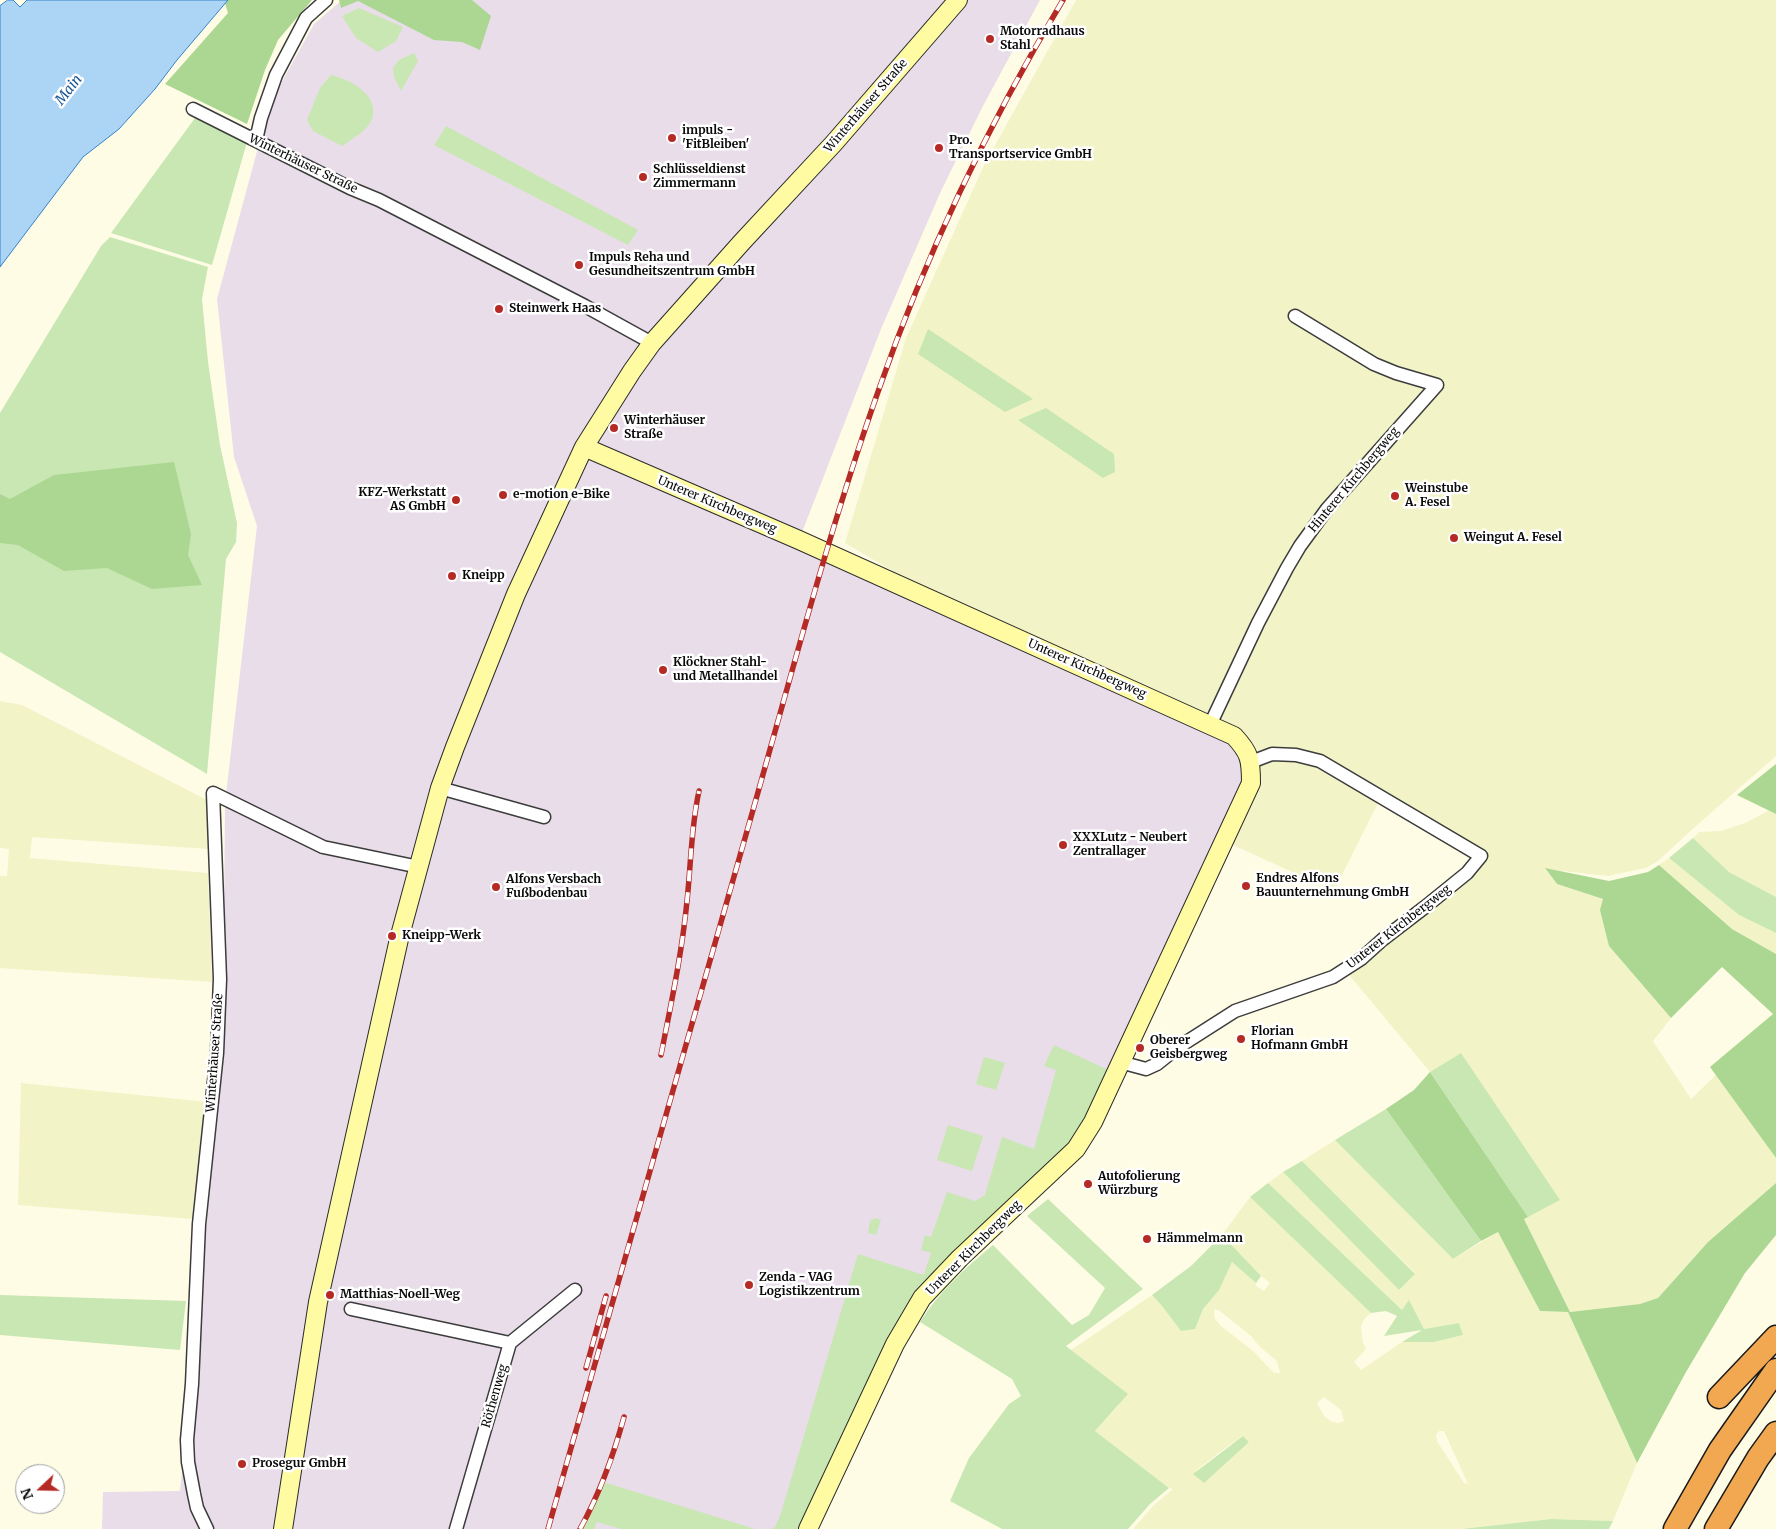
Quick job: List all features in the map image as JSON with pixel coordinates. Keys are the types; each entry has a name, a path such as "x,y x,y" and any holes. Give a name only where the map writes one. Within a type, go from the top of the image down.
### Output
{"highway":[{"path":"1719,1397 1776,1337"},
{"path":"1675,1529 1720,1450 1776,1370"},
{"path":"1716,1529 1758,1458 1776,1434"}],"main road":[{"name":"Winterhäuser Straße","path":"283,1529 318,1302 399,939 440,788 516,594 584,447 652,343 834,143 958,0"},
{"name":"Unterer Kirchbergweg","path":"584,447 799,540 1234,736 1243,746 1251,762 1251,783 1093,1122 1076,1149 960,1258 922,1298 894,1344 808,1529"}],"street":[{"path":"256,140 261,118 276,75 306,18 326,0"},
{"name":"Winterhäuser Straße","path":"193,109 379,200 652,343"},
{"name":"Hinterer Kirchbergweg","path":"1210,725 1258,624 1300,546 1328,509 1437,385 1396,373 1374,364 1295,316"},
{"name":"Unterer Kirchbergweg","path":"1120,1062 1146,1068 1157,1064 1235,1011 1333,978 1361,959 1382,940 1432,902 1467,873 1481,856 1320,761 1296,755 1272,754 1251,762"},
{"path":"440,788 544,818"},
{"name":"Winterhäuser Straße","path":"207,1529 197,1508 188,1462 187,1440 192,1384 199,1224 218,1034 220,979 213,793 323,847 419,867"},
{"path":"351,1308 510,1343 575,1290"},
{"name":"Röthenweg","path":"456,1529 510,1343"}],"shaded area":[{"path":"342,0 1040,0 983,106 941,191 881,329 799,540 1204,722 1251,762 1093,1122 922,1298 808,1529 102,1529 103,1492 180,1491 223,1052 225,803 257,526 234,457 217,299 265,122 280,85 314,24"}],"green space":[{"path":"224,0 312,0 278,40 265,70 247,124 165,84 228,13"},
{"path":"339,0 472,0 491,16 480,50 462,42 434,40 358,1 341,8"},
{"path":"1076,0 1776,0 1776,756 1658,861 1646,868 1608,876 1545,869 1557,884 1603,899 1609,946 1671,1018 1653,1041 1691,1099 1717,1074 1776,1158 1776,1183 1708,1242 1658,1298 1640,1304 1570,1312 1524,1219 1559,1200 1461,1053 1430,1072 1345,970 1481,856 1381,797 1334,891 1224,841 1251,783 1243,746 969,616 845,543 906,338 985,163"},
{"path":"359,8 403,27 396,41 378,52 356,38 342,16"},
{"path":"414,53 418,61 401,91 394,77 393,68 399,60"},
{"path":"331,75 360,88 371,100 373,107 372,120 369,125 342,146 313,131 307,120 320,88"},
{"path":"195,118 247,142 212,265 111,233"},
{"path":"446,126 638,230 628,245 434,145"},
{"path":"110,237 208,267 202,299 208,362 220,445 237,523 236,542 226,559 207,774 0,652 0,413 101,246"},
{"path":"928,329 1033,399 1005,412 918,354"},
{"path":"1046,408 1114,454 1115,472 1103,478 1018,420"},
{"path":"174,462 191,534 188,555 202,585 152,589 107,568 64,571 18,545 0,543 0,494 10,499 54,475"},
{"path":"0,701 22,705 209,801 209,849 32,837 30,858 208,873 212,982 0,968 0,876 7,876 9,849 0,848"},
{"path":"1776,764 1776,814 1737,795"},
{"path":"1770,810 1776,814 1776,897 1729,872 1693,838 1699,832 1721,831 1745,823"},
{"path":"1693,838 1729,872 1776,897 1776,933 1739,915 1669,858"},
{"path":"1669,858 1739,915 1776,933 1776,954 1732,929 1659,865"},
{"path":"1659,865 1732,929 1776,954 1776,1158 1710,1067 1773,1014 1722,967 1671,1018 1609,946 1600,910 1603,899 1557,884 1545,868 1609,881 1648,872"},
{"path":"1054,1045 1115,1073 1093,1122 922,1298 808,1529 772,1529 775,1527 781,1513 858,1254 924,1275 931,1253 921,1250 925,1235 931,1237 947,1192 975,1201 985,1195 1002,1137 1034,1149 1056,1070 1044,1066"},
{"path":"1461,1053 1560,1200 1528,1217 1430,1072"},
{"path":"984,1057 1005,1063 996,1090 976,1084"},
{"path":"1430,1072 1528,1217 1524,1219 1570,1312 1640,1304 1658,1298 1708,1242 1776,1183 1776,1235 1745,1273 1686,1372 1637,1463 1568,1312 1540,1311 1498,1232 1481,1241 1386,1109 1414,1090"},
{"path":"21,1083 208,1102 193,1219 18,1205"},
{"path":"1386,1109 1481,1241 1453,1259 1335,1140"},
{"path":"948,1125 983,1136 972,1171 937,1160"},
{"path":"1335,1140 1453,1259 1498,1232 1540,1311 1568,1312 1637,1463 1613,1521 1551,1519 1461,1529 1133,1529 1153,1506 1173,1489 1169,1488 1095,1431 1119,1405 1079,1356 1071,1350 1152,1295 1181,1331 1195,1329 1203,1309 1233,1261 1256,1283 1255,1285 1264,1291 1270,1283 1222,1235 1250,1197 1371,1313 1365,1318 1361,1326 1363,1343 1366,1349 1354,1362 1361,1370 1402,1342 1434,1342 1463,1335 1459,1323 1424,1329 1409,1301 1402,1310 1268,1183 1283,1172 1399,1290 1415,1273 1302,1161","holes":["1215,1309 1220,1311 1251,1336 1260,1347 1277,1361 1280,1373 1274,1373 1253,1351 1221,1326 1215,1319","1324,1397 1341,1410 1344,1421 1339,1423 1332,1422 1324,1416 1317,1403","1439,1431 1444,1431 1468,1484 1464,1483 1437,1441 1436,1435","1243,1436 1249,1442 1194,1472"]},
{"path":"1302,1161 1415,1274 1399,1290 1283,1172"},
{"path":"1268,1183 1402,1310 1409,1300 1424,1329 1459,1323 1463,1335 1434,1342 1402,1342 1422,1330 1384,1336 1397,1316 1386,1311 1371,1313 1250,1197"},
{"path":"1048,1199 1143,1289 1066,1346 1128,1394 1095,1431 1169,1488 1150,1504 1128,1529 1002,1529 950,1501 969,1458 1009,1404 1021,1396 1012,1379 920,1322 953,1281 993,1245 1072,1325 1089,1315 1105,1288 1027,1216"},
{"path":"875,1218 881,1220 876,1235 868,1233 870,1221"},
{"path":"1222,1235 1261,1276 1256,1283 1232,1262 1219,1290 1203,1309 1195,1329 1181,1331 1152,1295 1191,1266"},
{"path":"0,1295 186,1301 180,1350 0,1335"},
{"path":"1243,1436 1249,1442 1204,1483 1193,1474"},
{"path":"603,1482 755,1529 621,1529 597,1522 594,1529 580,1529 594,1504"},
{"path":"1551,1519 1613,1521 1609,1529 1461,1529"}],"water":[{"name":"Main","path":"8,0 13,0 20,7 27,0 228,0 155,89 119,129 83,157 0,267 0,6"}],"railway":[{"path":"548,1529 813,598 861,441 897,339 938,239 1010,94 1063,0"},
{"path":"661,1055 682,940 699,791"},
{"path":"586,1368 606,1296"},
{"path":"580,1529 605,1475 624,1417"}],"place":[{"name":"Motorradhaus Stahl","path":"990,39"},
{"name":"impuls - 'FitBleiben'","path":"672,138"},
{"name":"Pro. Transportservice GmbH","path":"939,148"},
{"name":"Schlüsseldienst Zimmermann","path":"643,177"},
{"name":"Impuls Reha und Gesundheitszentrum GmbH","path":"579,265"},
{"name":"Steinwerk Haas","path":"499,309"},
{"name":"Winterhäuser Straße","path":"614,428"},
{"name":"e-motion e-Bike","path":"503,495"},
{"name":"Weinstube A. Fesel","path":"1395,496"},
{"name":"KFZ-Werkstatt AS GmbH","path":"456,500"},
{"name":"Weingut A. Fesel","path":"1454,538"},
{"name":"Kneipp","path":"452,576"},
{"name":"Klöckner Stahl- und Metallhandel","path":"663,670"},
{"name":"XXXLutz - Neubert Zentrallager","path":"1063,845"},
{"name":"Endres Alfons Bauunternehmung GmbH","path":"1246,886"},
{"name":"Alfons Versbach Fußbodenbau","path":"496,887"},
{"name":"Kneipp-Werk","path":"392,936"},
{"name":"Florian Hofmann GmbH","path":"1241,1039"},
{"name":"Oberer Geisbergweg","path":"1140,1048"},
{"name":"Autofolierung Würzburg","path":"1088,1184"},
{"name":"Hämmelmann","path":"1147,1239"},
{"name":"Zenda - VAG Logistikzentrum","path":"749,1285"},
{"name":"Matthias-Noell-Weg","path":"330,1295"},
{"name":"Prosegur GmbH","path":"242,1464"}]}
